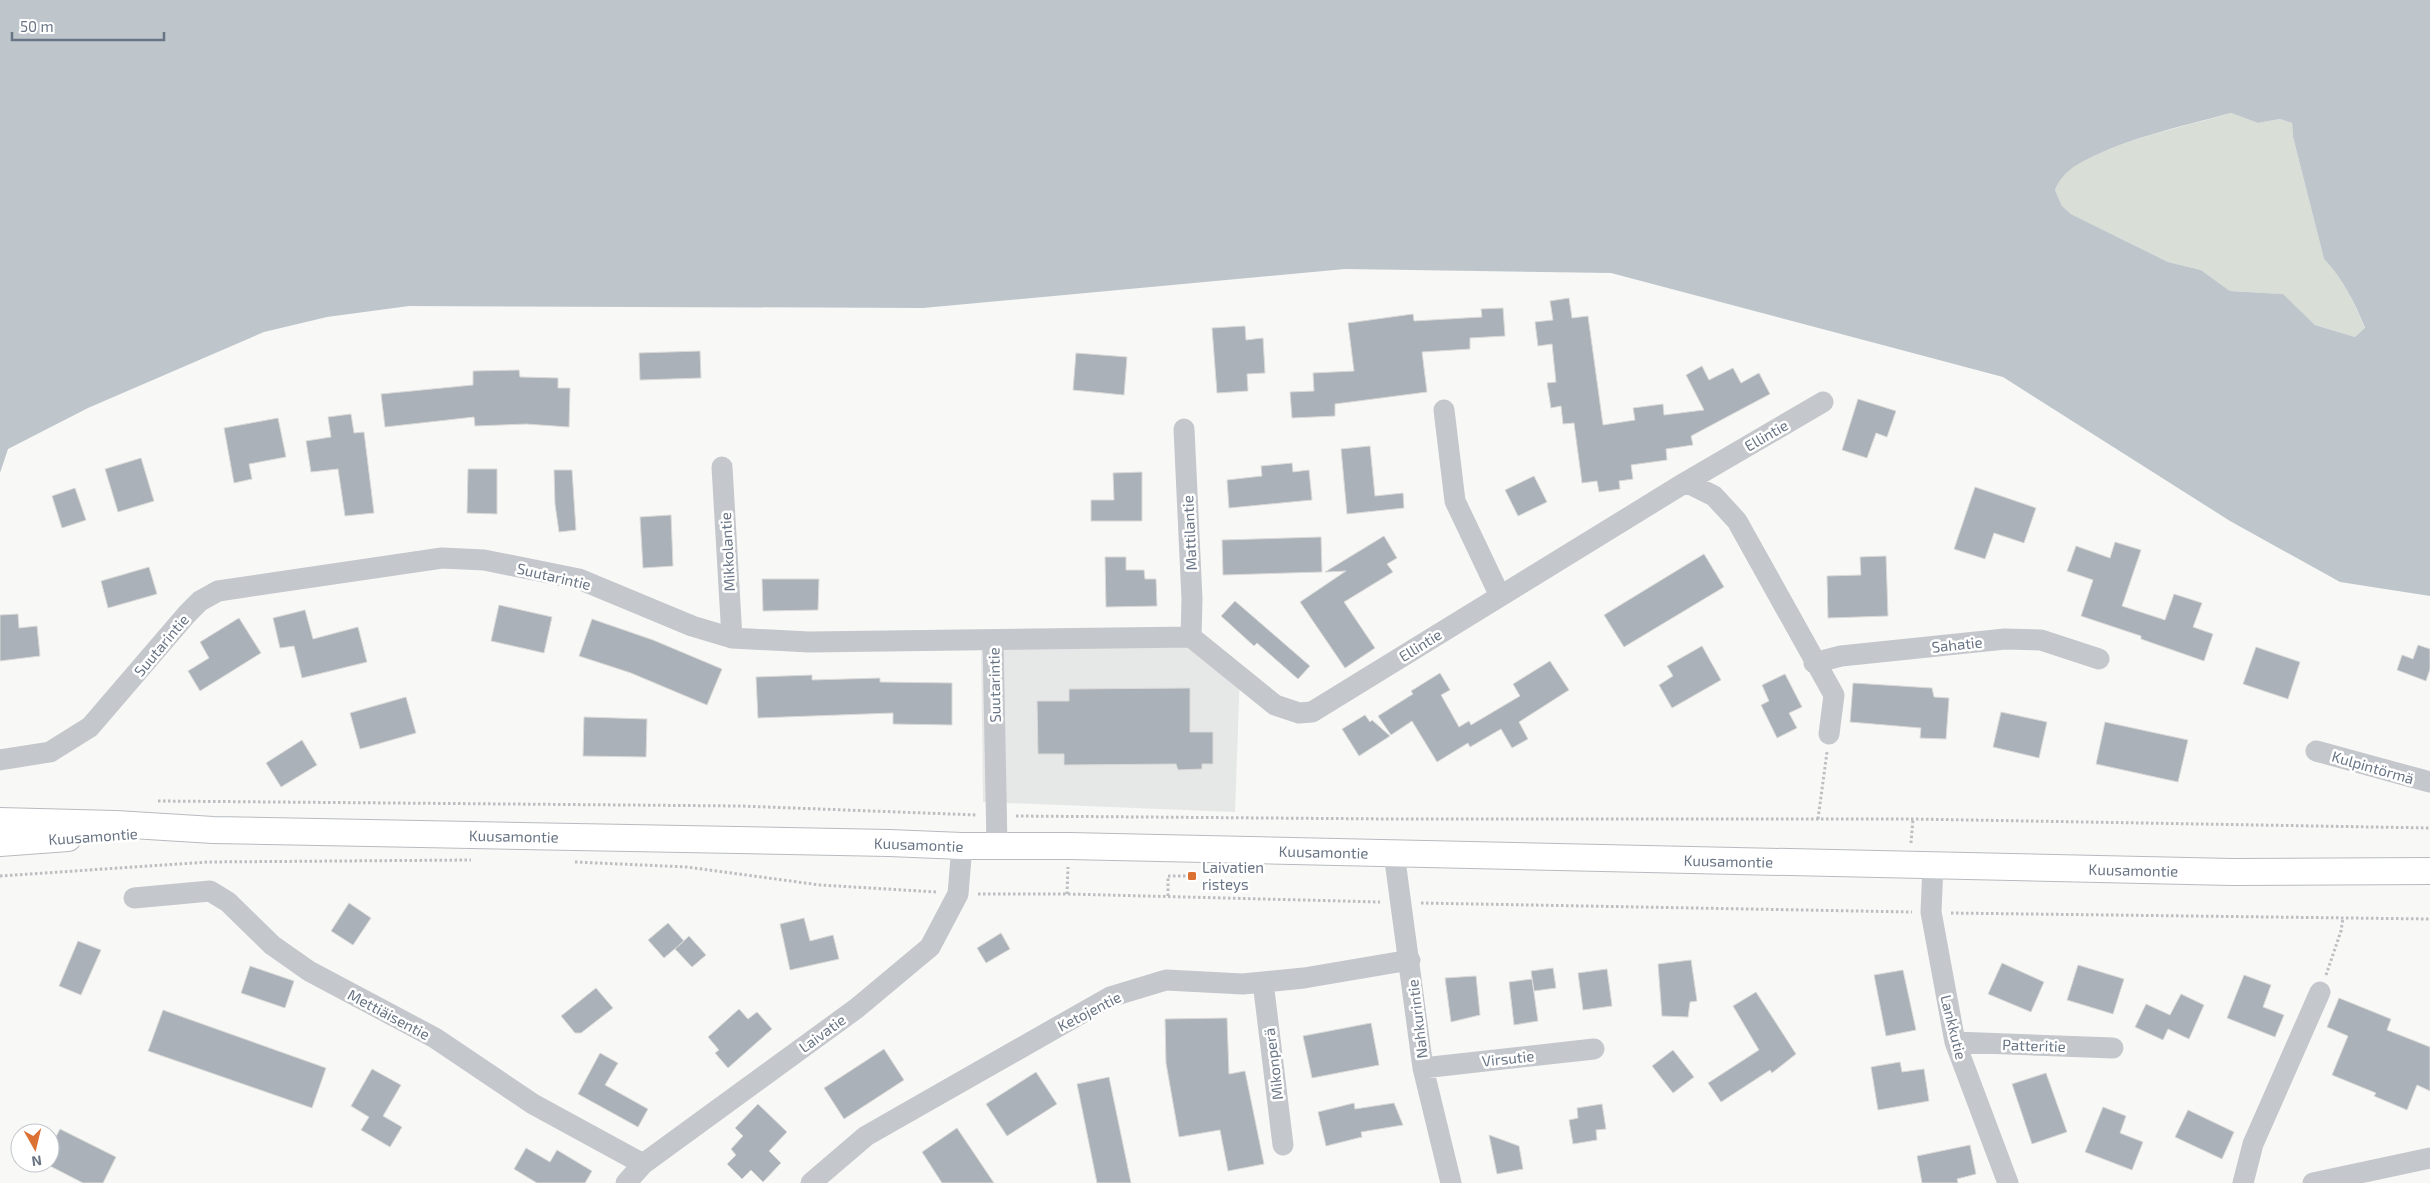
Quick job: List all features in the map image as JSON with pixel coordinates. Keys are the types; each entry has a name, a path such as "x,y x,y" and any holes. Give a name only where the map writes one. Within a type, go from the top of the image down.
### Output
{"main road":[{"name":"Kuusamontie","path":"0,821 116,824 186,830 962,846 1394,853 2232,872 2430,871"},
{"name":"Kuusamontie","path":"0,843 186,830"}],"street":[{"name":"Ellintie","path":"1191,637 1275,705 1299,713 1312,712 1686,482 1823,402"},
{"path":"1444,410 1455,501 1500,596"},
{"name":"Mattilantie","path":"1184,429 1192,599 1191,637"},
{"name":"Mikkolantie","path":"722,467 732,638"},
{"path":"1686,482 1714,496 1737,521 1814,663 1834,695 1829,734"},
{"name":"Suutarintie","path":"0,760 50,752 90,727 186,614 200,601 218,591 442,558 484,560 579,578 692,626 732,638 809,642 993,640 997,846"},
{"path":"993,640 1191,637"},
{"name":"Sahatie","path":"1814,663 1841,656 2005,639 2041,640 2099,659"},
{"name":"Kulpintörmä","path":"2316,751 2430,782"},
{"name":"Laivatie","path":"626,1183 643,1164 857,1008 930,947 958,894 962,846"},
{"name":"Nahkurintie","path":"1394,853 1410,960 1423,1068 1451,1183"},
{"name":"Lankkutie","path":"1933,865 1931,912 1955,1042 2008,1183"},
{"name":"Mettiäisentie","path":"134,898 210,891 228,902 272,945 309,970 435,1038 533,1104 643,1164"},
{"name":"Ketojentie","path":"811,1183 866,1136 1110,997 1166,980 1243,984 1304,978 1410,960"},
{"name":"Mikonperä","path":"1263,982 1283,1145"},
{"path":"2243,1183 2253,1144 2320,992"},
{"name":"Patteritie","path":"1955,1042 2113,1048"},
{"name":"Virsutie","path":"1423,1068 1594,1049"},
{"path":"2313,1183 2430,1158"}],"path":[{"path":"1818,819 1829,734"},
{"path":"156,802 740,806 997,816 1391,820 1818,819 2430,828"},
{"path":"0,876 208,862 473,860"},
{"path":"570,862 687,867 820,885 958,894 1168,896 1931,912 2430,919"},
{"path":"1168,896 1168,876 1192,876"},
{"path":"2320,992 2341,931 2343,918"}],"shaded area":[{"path":"0,0 2430,0 2430,596 2340,582 2230,521 2003,377 1611,273 1345,269 923,308 409,306 327,317 264,332 88,408 8,449 0,473","holes":["2231,113 2258,123 2280,119 2292,123 2293,137 2324,259 2348,292 2365,328 2355,337 2315,325 2283,294 2230,291 2201,270 2168,262 2071,214 2062,206 2055,190 2063,176 2075,166 2131,141"]},
{"path":"2231,113 2258,123 2280,119 2292,123 2293,137 2324,259 2348,292 2365,329 2355,337 2315,325 2282,294 2230,291 2201,270 2168,262 2071,214 2062,206 2055,190 2063,176 2074,166 2111,148 2131,141"},
{"path":"981,645 1202,647 1240,672 1235,812 983,802"}],"building":[{"path":"1569,298 1572,318 1588,316 1603,425 1635,420 1633,408 1663,404 1664,415 1704,410 1686,375 1702,366 1709,380 1733,368 1741,383 1759,373 1770,394 1691,436 1693,445 1666,449 1667,460 1631,465 1633,479 1619,481 1620,489 1599,492 1597,481 1582,483 1574,423 1563,424 1561,406 1551,408 1547,383 1556,382 1552,344 1538,346 1535,322 1553,320 1550,301"},
{"path":"1503,308 1505,336 1470,338 1470,349 1422,352 1427,392 1335,404 1335,416 1292,418 1290,392 1314,391 1313,373 1354,371 1348,323 1413,314 1414,321 1482,317 1481,309"},
{"path":"1245,326 1246,340 1263,338 1265,373 1247,374 1248,391 1217,393 1212,328"},
{"path":"700,351 701,378 640,380 639,353"},
{"path":"1076,353 1127,357 1124,395 1073,390"},
{"path":"519,370 520,377 558,378 558,388 570,388 569,427 526,424 475,426 474,417 385,427 381,394 473,385 473,371"},
{"path":"1858,399 1896,411 1887,437 1876,433 1867,458 1842,450"},
{"path":"351,414 354,433 364,432 374,513 345,516 338,469 311,472 306,441 331,437 328,417"},
{"path":"278,418 286,457 249,464 252,479 234,483 224,428"},
{"path":"1370,446 1375,496 1403,493 1404,508 1347,514 1341,449"},
{"path":"141,458 154,501 118,512 105,469"},
{"path":"1292,463 1293,472 1309,470 1312,500 1229,508 1227,480 1262,476 1261,466"},
{"path":"468,469 497,469 497,514 467,513"},
{"path":"554,470 572,470 576,530 559,532 555,504"},
{"path":"1142,472 1142,521 1091,521 1091,500 1114,500 1113,473"},
{"path":"1534,476 1547,502 1518,516 1505,490"},
{"path":"1975,487 2036,508 2024,543 1994,533 1985,559 1954,549"},
{"path":"75,488 86,520 62,528 52,496"},
{"path":"671,515 673,566 643,568 640,517"},
{"path":"1384,536 1397,558 1387,564 1393,572 1344,602 1375,648 1345,668 1300,602 1346,571 1325,572"},
{"path":"1321,537 1322,572 1223,575 1222,540"},
{"path":"2115,542 2141,550 2122,606 2165,620 2174,594 2202,603 2193,627 2213,634 2204,661 2141,639 2141,636 2081,616 2093,580 2067,571 2076,546 2110,558"},
{"path":"1704,554 1724,587 1624,647 1604,615"},
{"path":"1886,556 1888,616 1828,618 1827,576 1861,575 1860,557"},
{"path":"1105,557 1126,557 1126,570 1144,570 1145,579 1156,579 1157,606 1106,607"},
{"path":"149,567 157,594 108,608 101,581"},
{"path":"762,579 819,579 818,610 763,611"},
{"path":"1235,601 1310,666 1298,679 1257,643 1254,646 1221,616"},
{"path":"499,605 552,617 544,653 491,641"},
{"path":"305,610 313,639 358,627 367,662 302,678 294,646 280,648 273,618"},
{"path":"18,614 19,628 37,626 40,656 0,661 0,615"},
{"path":"239,618 261,653 200,691 188,671 209,658 200,642"},
{"path":"592,619 653,640 722,669 707,705 631,673 579,656"},
{"path":"2418,645 2430,649 2430,669 2426,681 2397,670 2402,655 2413,659"},
{"path":"1702,646 1721,680 1672,708 1659,685 1673,676 1667,666"},
{"path":"2256,647 2300,662 2288,699 2243,684"},
{"path":"1550,661 1569,690 1519,722 1528,739 1512,748 1501,729 1470,747 1468,743 1437,762 1412,721 1391,735 1378,716 1413,694 1411,691 1440,673 1450,690 1441,695 1459,727 1469,721 1471,725 1520,696 1513,684"},
{"path":"1785,674 1802,707 1789,713 1797,728 1777,738 1761,705 1769,701 1762,685"},
{"path":"812,675 812,680 880,678 880,682 952,683 952,725 893,724 893,713 758,718 756,677"},
{"path":"1853,683 1932,688 1934,697 1949,698 1946,739 1920,738 1921,728 1850,722"},
{"path":"1190,688 1190,732 1213,732 1213,764 1202,764 1202,769 1178,770 1176,764 1064,765 1064,754 1038,754 1037,701 1069,701 1069,689"},
{"path":"406,697 416,733 360,749 350,713"},
{"path":"2001,712 2047,722 2039,758 1993,747"},
{"path":"1365,715 1370,722 1372,720 1390,736 1359,756 1342,729"},
{"path":"584,717 647,719 646,757 583,756"},
{"path":"2105,722 2188,740 2178,782 2096,764"},
{"path":"302,740 317,765 281,787 266,763"},
{"path":"349,903 371,918 353,945 331,931"},
{"path":"804,918 810,941 833,935 839,959 790,970 780,924"},
{"path":"668,923 684,941 664,958 648,940"},
{"path":"1001,933 1010,949 986,963 977,948"},
{"path":"689,936 706,955 692,967 675,949"},
{"path":"78,941 101,950 81,995 59,986"},
{"path":"1691,960 1697,1001 1690,1002 1688,1017 1662,1016 1658,964"},
{"path":"2002,963 2044,982 2031,1012 1988,994"},
{"path":"2078,965 2124,979 2113,1014 2067,1000"},
{"path":"250,966 294,981 285,1008 241,993"},
{"path":"1553,968 1556,988 1534,991 1531,971"},
{"path":"1607,969 1612,1006 1583,1010 1578,973"},
{"path":"1903,970 1916,1030 1886,1036 1874,975"},
{"path":"2244,975 2271,985 2263,1007 2284,1015 2275,1037 2227,1018"},
{"path":"1476,976 1480,1015 1451,1022 1445,978"},
{"path":"1532,979 1538,1021 1514,1025 1509,982"},
{"path":"596,988 613,1008 581,1033 575,1033 561,1016"},
{"path":"1756,992 1796,1054 1772,1073 1770,1070 1721,1102 1708,1083 1759,1050 1733,1006"},
{"path":"2181,994 2204,1005 2189,1039 2168,1029 2163,1040 2135,1027 2146,1004 2170,1015"},
{"path":"2339,998 2391,1019 2387,1030 2430,1047 2430,1091 2417,1085 2407,1110 2374,1096 2376,1093 2332,1075 2348,1036 2327,1027"},
{"path":"739,1009 748,1019 757,1012 772,1029 728,1068 715,1053 719,1050 708,1037"},
{"path":"163,1010 326,1068 312,1108 148,1051"},
{"path":"1227,1018 1229,1074 1245,1071 1264,1164 1228,1171 1220,1130 1179,1137 1166,1063 1165,1019"},
{"path":"1371,1023 1379,1065 1312,1078 1303,1036"},
{"path":"884,1049 904,1080 844,1119 824,1088"},
{"path":"1673,1050 1694,1077 1673,1093 1652,1066"},
{"path":"600,1053 618,1063 605,1085 648,1109 638,1127 578,1094"},
{"path":"1900,1062 1902,1072 1924,1069 1929,1101 1878,1110 1871,1067"},
{"path":"372,1069 401,1085 383,1116 402,1127 390,1147 361,1130 369,1117 351,1106"},
{"path":"1036,1072 1057,1104 1007,1136 986,1104"},
{"path":"2046,1073 2067,1132 2032,1144 2012,1084"},
{"path":"1109,1077 1131,1183 1097,1183 1077,1084"},
{"path":"1354,1103 1355,1109 1394,1103 1403,1125 1361,1132 1362,1137 1326,1146 1318,1112"},
{"path":"758,1104 787,1132 769,1151 781,1163 763,1182 751,1170 742,1179 727,1164 736,1155 731,1149 743,1136 735,1128"},
{"path":"1602,1104 1606,1129 1596,1130 1597,1140 1573,1144 1569,1120 1578,1118 1577,1108"},
{"path":"2103,1107 2126,1116 2120,1133 2143,1142 2132,1170 2085,1152"},
{"path":"2188,1110 2234,1132 2222,1159 2175,1137"},
{"path":"957,1128 994,1183 942,1183 922,1152"},
{"path":"60,1129 116,1157 103,1183 83,1183 60,1171"},
{"path":"1489,1135 1519,1146 1523,1169 1497,1174"},
{"path":"1970,1145 1976,1174 1957,1179 1958,1183 1922,1183 1917,1156"},
{"path":"526,1148 550,1162 557,1150 592,1171 585,1183 537,1183 514,1169"}],"place":[{"name":"Laivatien risteys","path":"1192,876"}]}
